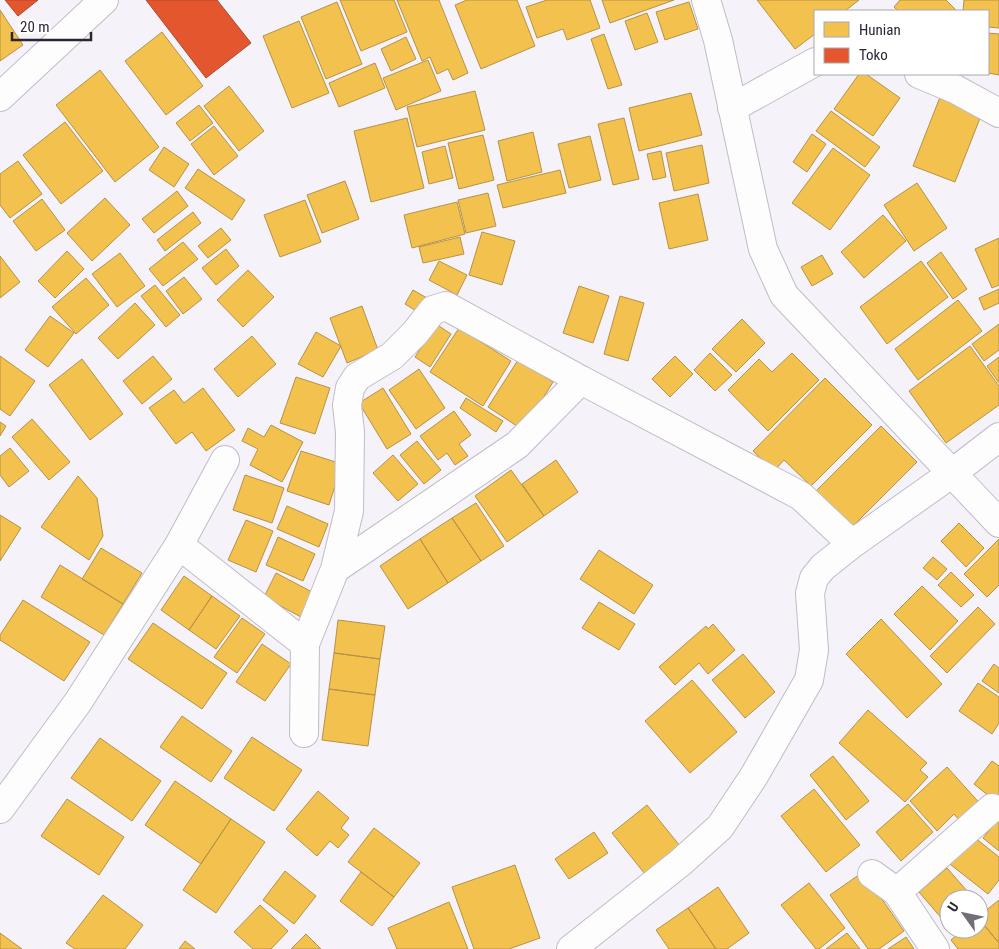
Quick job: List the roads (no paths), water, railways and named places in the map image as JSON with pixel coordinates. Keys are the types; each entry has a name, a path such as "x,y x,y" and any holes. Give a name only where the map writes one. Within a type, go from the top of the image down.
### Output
{"street":[{"path":"0,97 104,0"},
{"path":"706,0 718,40 763,249 784,295 999,522"},
{"path":"732,108 814,63"},
{"path":"921,75 956,89 999,113"},
{"path":"304,733 305,644 335,569 349,511 350,432 347,405 350,388 357,377 392,356 415,333 433,310 446,306 581,380 802,496 852,544"},
{"path":"335,569 517,445 581,380"},
{"path":"571,949 680,863 720,827 754,776 809,680 814,650 810,593 814,578 852,544 952,474 999,437"},
{"path":"0,810 78,702 179,545 225,460"},
{"path":"179,545 305,644"},
{"path":"897,892 992,808"},
{"path":"872,874 897,892 935,949"}]}
